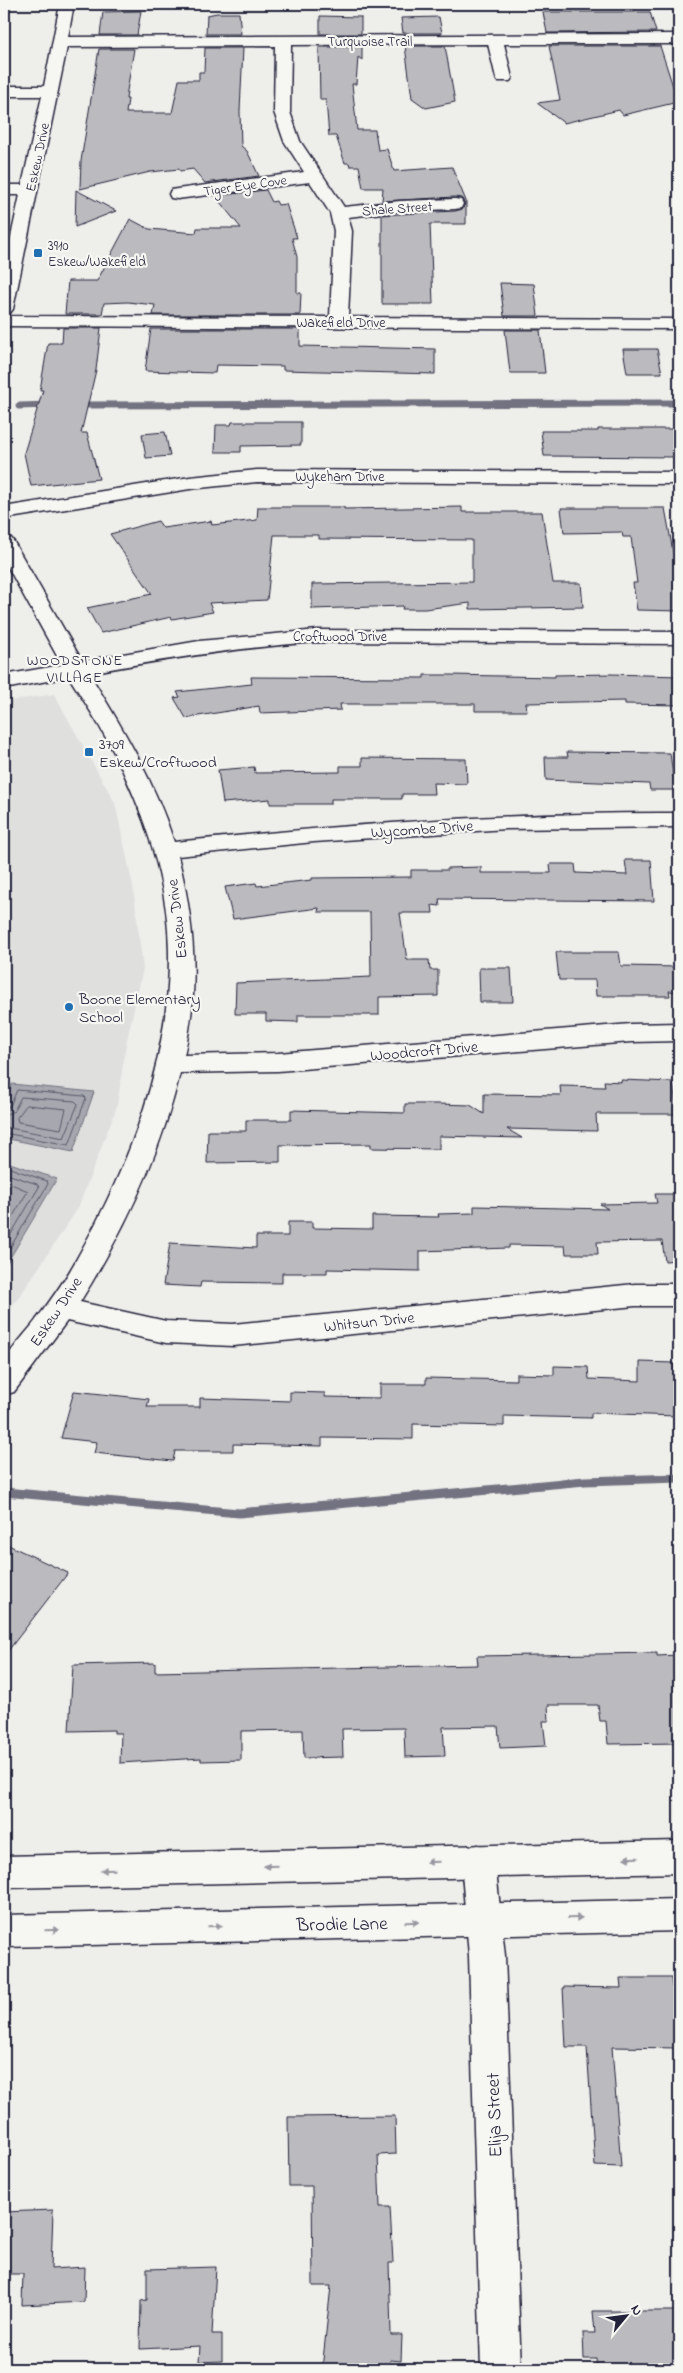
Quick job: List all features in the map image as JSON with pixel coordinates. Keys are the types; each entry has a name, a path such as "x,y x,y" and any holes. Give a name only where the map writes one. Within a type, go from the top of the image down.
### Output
{"street":[{"name":"Eskew Drive","path":"4,309 51,91 67,4"},
{"name":"Turquoise Trail","path":"61,42 679,39"},
{"path":"495,40 504,78"},
{"path":"283,41 282,112 292,141 339,213 342,231 339,322"},
{"path":"4,91 51,91"},
{"name":"Tiger Eye Cove","path":"177,194 314,176"},
{"path":"4,190 30,190"},
{"name":"Shale Street","path":"339,213 400,206 456,204"},
{"name":"Wakefield Drive","path":"4,321 679,324"},
{"name":"Wykeham Drive","path":"4,513 199,482 257,476 679,478"},
{"name":"Eskew Drive","path":"4,542 130,761 144,790 165,850 176,900 182,954 179,1009 169,1064 143,1152 108,1228 60,1308 4,1384"},
{"name":"Croftwood Drive","path":"4,682 268,637 679,638"},
{"name":"Wycombe Drive","path":"165,850 314,835 506,822 679,820"},
{"name":"Woodcroft Drive","path":"169,1064 278,1062 630,1033 679,1032"},
{"name":"Whitsun Drive","path":"60,1308 166,1332 233,1335 626,1295 679,1296"},
{"path":"4,1872 679,1857"},
{"name":"Elija Street","path":"478,1861 487,1956 502,2369"},
{"name":"Brodie Lane","path":"4,1931 679,1915"}],"shaded area":[{"name":"Boone Elementary School","path":"54,694 115,803 133,886 143,969 126,1044 117,1106 78,1208 20,1296 4,1315 4,702"}],"water":[{"path":"12,1084 94,1092 73,1152 4,1138 4,1110"},
{"path":"4,1161 57,1179 4,1268"}],"building":[{"path":"141,11 137,35 100,35 103,12"},
{"path":"543,12 650,12 656,32 547,33"},
{"path":"239,13 241,34 206,34 207,15"},
{"path":"320,16 361,17 361,34 320,34"},
{"path":"439,17 442,33 403,33 401,18"},
{"path":"405,46 445,46 455,102 426,108 412,98"},
{"path":"549,46 660,46 678,102 623,115 619,110 564,123 537,103 560,100"},
{"path":"319,47 362,47 362,60 358,57 356,84 352,84 357,130 375,130 378,150 387,149 394,171 452,167 466,201 466,224 430,224 433,304 382,304 382,215 455,211 463,209 465,203 461,198 455,197 382,201 383,188 363,188 359,166 350,166 349,163 345,163 336,136 329,136 326,100 320,100"},
{"path":"205,48 243,48 240,111 241,146 247,151 259,176 205,183 193,169 180,171 179,169 150,172 80,189 81,161 99,49 134,49 126,99 128,99 126,113 172,113 179,80 199,80 199,72 204,72"},
{"path":"76,190 116,211 75,227"},
{"path":"266,190 272,202 276,201 278,205 286,204 297,238 292,238 297,257 297,293 301,293 300,315 153,315 155,305 128,302 104,303 102,314 65,314 68,281 97,281 130,219 149,229 196,233 197,228 241,228 215,196"},
{"path":"500,283 534,284 538,316 504,316"},
{"path":"63,328 101,328 96,370 81,433 87,433 99,479 31,486 24,453 43,390 40,390 48,343 62,343"},
{"path":"151,329 300,329 300,346 435,349 435,374 283,370 283,366 216,365 215,373 145,371"},
{"path":"505,330 540,330 545,373 510,373"},
{"path":"623,349 657,349 662,373 627,373"},
{"path":"232,422 301,422 301,445 241,446 241,452 215,452 216,425 231,425"},
{"path":"598,429 679,429 679,457 544,456 541,431 598,431"},
{"path":"165,432 170,456 146,458 142,434"},
{"path":"258,507 344,507 344,509 462,507 462,512 542,512 553,583 581,583 583,607 470,609 470,603 425,609 402,609 403,606 312,609 312,584 472,582 472,540 319,539 319,535 274,535 267,600 209,603 213,612 172,619 171,617 101,633 87,608 152,594 110,534 158,521 163,528 211,521 212,525 257,520"},
{"path":"561,508 665,508 679,585 679,611 637,610 633,583 637,583 631,537 623,537 622,532 564,533"},
{"path":"424,675 449,675 555,677 555,675 679,676 679,705 625,704 625,701 526,703 527,711 475,711 475,704 340,704 341,710 260,713 259,706 186,718 174,698 180,697 177,692 252,684 251,677 424,678"},
{"path":"567,752 670,753 675,790 650,790 649,784 546,780 545,757 568,757"},
{"path":"362,758 466,759 467,784 433,783 434,794 402,794 402,799 331,799 331,804 270,804 270,799 223,803 218,770 254,767 255,773 340,772 340,766 362,766"},
{"path":"625,860 651,860 654,901 439,899 440,906 432,905 433,913 400,913 407,960 429,960 430,970 438,970 438,996 379,997 379,1015 298,1015 298,1022 266,1021 266,1014 235,1014 236,983 371,977 370,912 318,912 319,908 233,919 225,887 256,883 257,886 312,880 312,878 411,877 411,870 448,870 448,868 481,867 481,873 551,873 550,864 575,864 576,873 627,875"},
{"path":"556,952 619,952 621,966 679,967 679,992 669,991 670,996 596,996 595,980 559,980"},
{"path":"479,968 511,968 513,1002 480,1002"},
{"path":"621,1080 673,1082 677,1114 596,1114 597,1131 507,1129 522,1138 439,1136 439,1149 371,1148 371,1144 280,1145 280,1162 207,1163 208,1131 246,1131 246,1120 291,1120 291,1110 405,1113 405,1104 439,1104 470,1105 484,1114 484,1094 561,1095 560,1086 605,1087 604,1081 621,1082"},
{"path":"655,1194 679,1194 679,1260 665,1261 662,1241 597,1242 598,1254 566,1254 565,1246 509,1245 509,1248 420,1251 420,1271 327,1269 327,1273 282,1273 282,1283 201,1282 200,1287 163,1285 170,1243 256,1248 256,1236 288,1236 288,1222 312,1222 312,1228 372,1229 372,1216 439,1217 438,1214 474,1213 474,1206 608,1209 600,1204 657,1203"},
{"path":"640,1362 674,1363 677,1416 591,1413 591,1418 504,1416 504,1426 413,1424 413,1439 322,1438 322,1446 233,1444 233,1451 175,1451 173,1461 94,1453 97,1442 61,1438 74,1391 149,1399 147,1407 200,1407 200,1398 290,1401 290,1392 325,1393 325,1397 380,1398 380,1384 426,1384 426,1378 516,1380 516,1374 554,1375 554,1366 588,1367 589,1379 640,1381"},
{"path":"4,1543 68,1573 4,1656"},
{"path":"657,1653 657,1656 679,1655 679,1743 608,1744 606,1721 600,1721 598,1705 548,1705 549,1721 543,1721 546,1746 500,1748 498,1726 443,1727 445,1756 405,1757 404,1728 342,1729 343,1757 304,1758 303,1730 241,1731 241,1760 201,1761 201,1758 120,1763 121,1733 114,1733 114,1730 69,1731 73,1665 155,1663 155,1672 478,1665 477,1656"},
{"path":"620,1978 671,1978 672,1987 679,1988 679,2048 612,2047 621,2167 595,2166 587,2047 566,2047 563,1987 621,1988"},
{"path":"395,2116 396,2154 378,2155 380,2207 390,2207 393,2263 389,2263 391,2335 402,2335 401,2361 390,2360 390,2369 322,2369 331,2286 313,2286 312,2186 289,2186 288,2117"},
{"path":"53,2210 51,2269 85,2267 84,2302 22,2305 23,2274 4,2274 4,2212"},
{"path":"216,2267 212,2334 222,2334 222,2361 199,2362 200,2346 140,2349 141,2301 147,2300 147,2269"},
{"path":"593,2311 679,2311 679,2369 597,2369 596,2359 584,2359 583,2333 595,2333"}],"waterway":[{"path":"77,405 679,403"},
{"path":"19,406 49,405"},
{"path":"4,1492 239,1513 585,1481 679,1478"}],"place":[{"name":"3910 Eskew/Wakefield","path":"38,253"},
{"name":"3709 Eskew/Croftwood","path":"89,752"},
{"name":"Boone Elementary School","path":"69,1007"}],"district":[{"name":"WOODSTONE VILLAGE","path":"75,668"}]}
